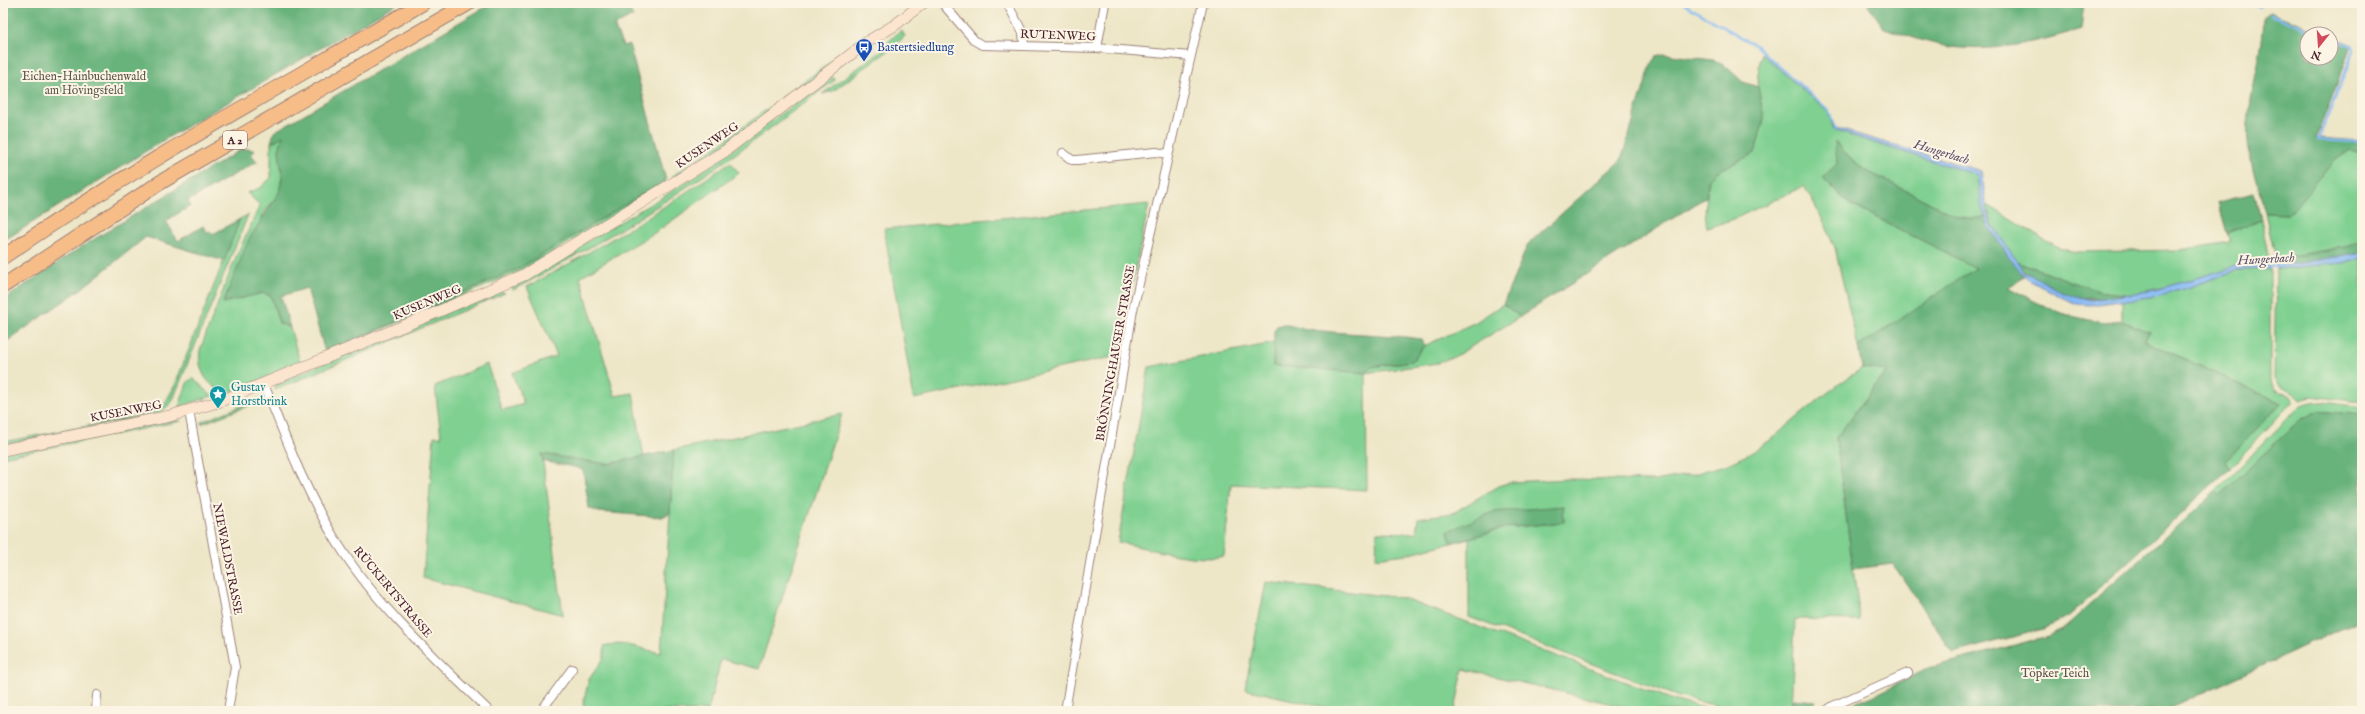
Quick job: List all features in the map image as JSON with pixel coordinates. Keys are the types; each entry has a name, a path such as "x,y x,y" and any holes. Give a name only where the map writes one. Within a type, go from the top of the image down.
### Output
{"highway":[{"name":"A 2","path":"3,257 122,179 423,3"},
{"name":"A 2","path":"3,286 161,182 469,3"}],"street":[{"name":"KUSENWEG","path":"3,450 189,411 264,384 524,275 725,150 818,81 867,42 895,25 923,3"},
{"name":"RUTENWEG","path":"942,3 978,44 1097,48 1192,56"},
{"path":"1007,3 1023,33 1024,45"},
{"path":"1097,48 1104,3"},
{"name":"BRÖNNINGHAUSER STRASSE","path":"1065,711 1133,310 1167,154 1192,56 1203,3"},
{"path":"1063,153 1072,160 1156,152 1167,154"},
{"name":"RÜCKERTSTRASSE","path":"264,384 313,502 344,553 362,578 428,652 489,711"},
{"name":"NIEWALDSTRASSE","path":"189,411 236,666 228,711"},
{"path":"541,711 572,669"},
{"path":"1826,711 1832,706 1908,673"},
{"path":"96,711 97,695"}],"green space":[{"name":"Eichen-Hainbuchenwald am Hövingsfeld","path":"3,3 398,3 162,141 3,241"},
{"path":"492,3 609,3 615,7 626,3 633,16 614,26 623,46 629,44 666,180 520,268 325,352 307,288 281,296 290,328 279,323 271,296 263,293 223,303 249,239 279,193 282,177 279,150 283,136 271,143 274,132"},
{"path":"1867,3 2084,3 2081,29 2034,42 2017,45 1968,48 1935,44 1884,28"},
{"path":"2269,12 2305,26 2299,26 2299,66 2339,66 2339,39 2350,44 2351,48 2316,138 2362,141 2362,153 2350,150 2333,162 2292,212 2288,214 2265,213 2248,145 2248,123 2262,44 2264,17"},
{"path":"901,30 905,36 888,51 833,91 822,94 884,49 883,47"},
{"path":"1761,53 1828,112 1834,130 1977,175 1985,217 1971,219 1954,215 1865,170 1848,156 1836,142 1837,164 1822,178 1849,204 1977,268 1858,347 1835,248 1825,224 1804,186 1734,219 1707,228 1705,212 1709,179 1716,172 1755,153 1764,118 1757,82"},
{"path":"1663,54 1713,60 1722,63 1743,82 1758,87 1764,118 1755,153 1716,172 1709,179 1706,197 1520,317 1503,304 1528,244 1621,160 1651,65 1656,56"},
{"path":"834,59 837,62 723,146 676,177 671,177 720,144"},
{"path":"833,77 835,80 755,140 702,177 595,244 513,290 511,286 666,195 723,157 824,82"},
{"path":"284,135 279,150 282,177 279,193 264,213 223,302 263,293 271,296 279,323 290,328 300,362 298,366 227,393 214,387 205,377 200,364 200,350 236,257 260,205 247,193 260,188 271,178 271,143"},
{"path":"1835,141 1848,156 1865,170 1954,215 1971,219 1985,217 2013,264 2025,277 2008,287 2036,302 2067,315 2103,323 2122,321 2149,332 2145,341 2281,403 2225,462 2230,468 2069,616 2043,629 1953,653 1893,564 1853,569 1836,438 1887,371 1862,368 1858,347 1976,268 1850,204 1822,178 1837,164"},
{"path":"242,149 250,149 255,151 251,154 258,163 256,162 188,201 190,206 166,221 178,241 203,226 207,232 210,231 213,234 240,219 224,261 146,237 81,289 3,344 3,300 78,249"},
{"path":"2350,150 2362,153 2362,241 2350,246 2276,259 2265,213 2288,214 2333,162"},
{"path":"730,162 739,173 656,232 580,277 615,396 633,393 644,457 607,464 542,454 563,615 423,578 434,436 441,437 435,386 487,364 502,410 524,404 512,373 557,356 527,287 631,228"},
{"path":"666,180 665,185 523,270 329,352 325,352 520,268"},
{"path":"2254,193 2261,219 2227,233 2218,202"},
{"path":"1149,204 1117,356 914,399 884,229"},
{"path":"1986,204 2058,248 2076,252 2180,250 2230,242 2227,233 2261,219 2270,264 2237,266 2181,283 2130,295 2097,291 2016,261 1992,225"},
{"path":"248,215 172,402 160,413 3,445 3,442 145,415 164,405 175,385 240,219"},
{"path":"2362,241 2362,252 2302,263 2276,263 2276,259 2350,246"},
{"path":"2362,257 2362,402 2311,396 2300,399 2294,393 2279,386 2274,379 2276,269 2343,263"},
{"path":"2016,261 2097,291 2130,295 2090,298 2066,294 2043,283 2030,274 2025,273"},
{"path":"2270,269 2270,381 2276,390 2292,397 2293,401 2230,468 2225,462 2281,403 2145,341 2149,332 2122,321 2122,300 2149,297 2181,290 2237,270"},
{"path":"499,291 505,293 275,390 275,384"},
{"path":"1503,304 1520,317 1454,357 1438,363 1366,373 1367,490 1231,484 1224,556 1199,558 1157,551 1118,542 1149,367 1274,343 1273,365 1368,370 1372,367 1412,361 1424,346 1476,322"},
{"path":"1283,324 1300,328 1334,332 1421,339 1424,346 1412,361 1372,367 1366,373 1273,366 1274,331 1277,326"},
{"path":"1862,368 1887,370 1836,438 1860,620 1795,619 1791,711 1740,711 1679,697 1469,617 1469,538 1505,528 1564,522 1563,506 1448,531 1451,543 1406,554 1376,558 1377,532 1416,533 1418,518 1453,513 1498,486 1511,482 1568,479 1654,481 1694,474 1728,464 1751,453 1769,441 1832,389"},
{"path":"193,378 212,396 179,407 187,383"},
{"path":"262,398 264,400 201,424 201,422"},
{"path":"2316,401 2362,407 2362,415 2318,411 2300,420 2220,496 2216,491 2301,405"},
{"name":"Töpker Teich","path":"2318,411 2362,415 2362,619 2164,711 1833,711 1873,696 1929,668 2048,636 2065,627 2216,491 2220,495 2300,420"},
{"path":"842,414 759,669 721,659 708,711 585,711 583,704 589,679 604,658 604,646 619,644 661,653 674,450"},
{"path":"174,420 181,421 3,457 3,453"},
{"path":"674,450 670,513 662,517 599,512 589,508 583,470 543,461 542,454 607,464"},
{"path":"1563,506 1564,522 1505,528 1451,543 1448,531 1493,512"},
{"path":"1266,582 1402,598 1676,701 1717,711 1642,711 1463,669 1455,711 1341,711 1245,689"},
{"path":"1793,699 1815,701 1814,711 1791,711"}],"water":[{"path":"1833,122 1836,128 1981,171 1988,215 1992,225 2025,273 2030,274 2061,292 2091,300 2155,290 2237,266 2270,264 2270,269 2237,270 2181,290 2149,297 2091,305 2077,304 2029,280 2013,264 1989,227 1982,208 1977,175 1834,130"},
{"path":"2362,252 2362,257 2343,263 2276,269 2276,263 2302,263"}],"waterway":[{"name":"Hungerbach","path":"1682,3 1755,45 1828,110 1836,129"},
{"path":"2252,3 2259,7"},
{"path":"2271,15 2301,26"},
{"path":"2339,41 2352,46 2354,50 2318,140 2362,142"},
{"name":"Hungerbach","path":"2267,267 2280,266"}],"place":[{"name":"Bastertsiedlung","path":"864,62"},
{"name":"Gustav Horstbrink","path":"218,409"}]}
